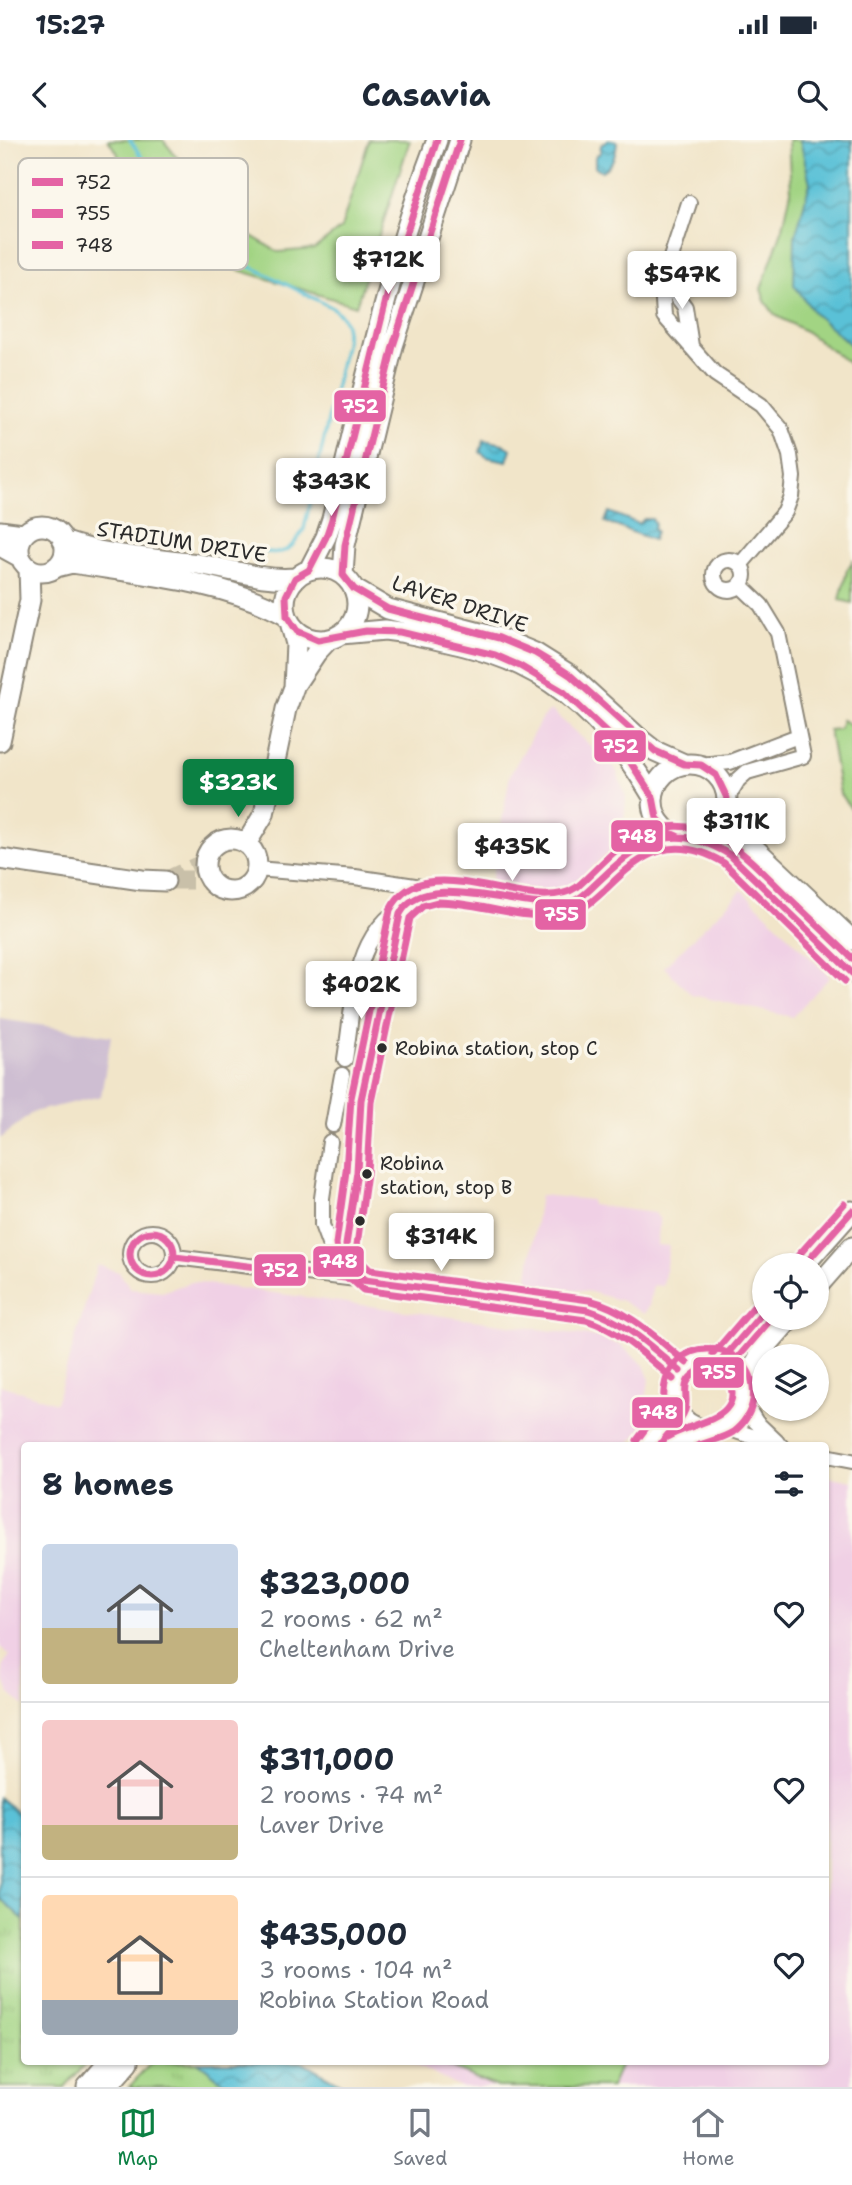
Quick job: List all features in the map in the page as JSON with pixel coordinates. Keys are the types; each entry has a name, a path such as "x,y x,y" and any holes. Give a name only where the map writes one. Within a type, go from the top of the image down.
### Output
{"main road":[{"path":"294,687 296,644 288,619 286,596 326,537 332,519 374,343 437,140"},
{"path":"238,841 254,854 256,869 246,886 233,891 218,887 210,880 206,872 209,852 217,843 238,841 264,814 286,709 294,687 316,653 354,618 356,599 349,582 345,545 393,346 460,140"},
{"path":"42,526 54,529 64,541 64,555 38,566 18,549 23,534 42,526"},
{"path":"0,531 23,534"},
{"name":"STADIUM DRIVE","path":"64,541 84,549 199,564 262,578 302,574"},
{"path":"0,545 38,566"},
{"name":"STADIUM DRIVE","path":"38,566 72,563 193,584 252,598 288,619"},
{"path":"0,741 38,566"},
{"path":"302,574 321,568 333,570 349,582"},
{"name":"LAVER DRIVE","path":"349,582 388,609 499,638 536,653 570,675 648,746 692,765"},
{"path":"288,619 297,631 307,637 318,640 335,637"},
{"name":"LAVER DRIVE","path":"335,637 385,630 400,632 495,655 520,666 564,692 618,743 653,797"},
{"path":"852,940 747,841 727,804 725,790 716,775 692,765 672,768 663,775 656,785 653,797 657,818 663,827 686,838 720,848 730,855 852,973"},
{"path":"686,838 705,835 715,829 722,820 727,804"},
{"path":"0,859 165,881"},
{"path":"815,1253 846,1218"},
{"path":"829,1273 852,1247"},
{"path":"721,1361 752,1325"},
{"path":"682,1442 732,1419 763,1350 780,1330"},
{"path":"714,1428 688,1423 675,1407 673,1388 680,1371 699,1359 721,1361 738,1375 742,1393"},
{"path":"648,1442 675,1407"},
{"path":"87,2087 106,2065"},
{"path":"107,2087 126,2065"}],"street":[{"path":"689,203 661,296 664,316 715,374 761,405 781,429 790,455 793,477 791,496 785,512 740,565"},
{"path":"666,275 685,307 691,346"},
{"path":"727,560 740,565 744,577 740,585 732,589 723,588 717,582 715,573 718,565 727,560"},
{"path":"727,804 738,780 747,772 803,756 778,633 761,605 740,585"},
{"path":"692,765 730,762 798,736"},
{"path":"256,869 355,877 549,905 570,903 584,895 635,849 650,842 686,838"},
{"path":"345,1059 359,974 368,942 382,922 405,905 436,890"},
{"path":"371,1062 396,926 405,905"},
{"path":"332,1125 342,1075"},
{"path":"358,1127 367,1079"},
{"path":"330,1142 321,1213 322,1225 329,1244 366,1280"},
{"path":"348,1263 346,1245 357,1172 357,1145"},
{"path":"175,1257 588,1310 623,1324 680,1371"},
{"path":"742,1393 756,1422 777,1442"},
{"path":"714,1428 766,1442"},
{"path":"829,1457 852,1461"}],"shaded area":[{"path":"551,710 616,769 626,797 623,836 567,890 554,892 491,883 510,775 542,718"},
{"path":"742,890 830,977 792,1017 692,995 664,967"},
{"path":"0,1019 111,1036 101,1096 33,1112 0,1139"},
{"path":"540,1195 591,1200 591,1205 655,1213 660,1220 657,1245 669,1246 663,1286 653,1285 649,1306 644,1314 622,1301 591,1292 527,1283"},
{"path":"97,1265 119,1272 131,1289 162,1292 192,1282 598,1337 622,1346 644,1365 649,1378 643,1427 630,1442 21,1442 21,1703 9,1693 3,1679 3,1665 10,1655 0,1647 0,1385 56,1403"},
{"path":"829,1477 852,1481 852,2087 461,2087 414,2065 829,2065"}],"green space":[{"path":"108,140 163,140 178,158 119,158"},
{"path":"369,140 410,140 356,306 238,270 248,270 248,234 278,252 314,249 341,228"},
{"path":"788,140 852,140 852,368 807,332 775,315 765,301 761,289 783,228 791,191"},
{"path":"852,562 852,603 840,600 847,570"},
{"path":"842,720 852,725 852,810 840,794 829,730 839,729"},
{"path":"0,1898 21,1917 21,2065 84,2065 65,2087 0,2087"},
{"path":"149,2065 202,2065 230,2087 129,2087"},
{"path":"444,2065 621,2065 611,2087 497,2087"}],"water":[{"path":"608,140 617,142 616,151 611,162 602,171 595,167 595,157 600,153 601,145"},
{"path":"800,140 852,140 852,346 815,314 794,285 795,237 810,183"},
{"path":"484,440 503,444 511,449 507,461 487,457 480,452"},
{"path":"609,512 639,524 644,519 652,519 655,525 653,529 656,531 653,540 605,522"},
{"path":"0,1798 21,1816 21,1917 0,1898"},
{"path":"202,2065 308,2065 346,2087 230,2087"}],"waterway":[{"path":"130,140 142,158"},
{"path":"248,266 333,308 342,316 346,325 346,340 304,529 287,550 276,553 260,551"}],"tunnel":[{"path":"165,881 206,862"},
{"path":"173,880 210,880"}],"transit line":[{"name":"752","path":"437,140 391,280 332,519 309,570 295,578 286,596 287,616 297,631 318,640 366,631 400,632 495,655 520,666 564,692 618,743 653,797 657,818 670,833 694,838 705,835 722,820 727,798 716,775 701,765 684,764 655,751 570,675 535,653 499,638 388,609 354,589 343,575 345,545 393,346 460,140"},
{"name":"748","path":"673,1379 622,1337 586,1320 363,1290 339,1268 336,1244 346,1171 351,1098 390,910 406,891 427,882 452,881 533,895 557,894 577,887 616,850 643,833 666,827 687,827 706,831 740,852 852,958"},
{"name":"752","path":"680,1371 626,1328 588,1310 365,1280 348,1263 346,1245 357,1172 361,1100 400,914 412,901 430,894 451,892 523,902 569,903 584,894 617,864 647,844 677,837 693,839 730,855 852,973"},
{"name":"755","path":"687,1363 629,1318 589,1300 370,1270 358,1258 371,1102 410,918 423,906 438,902 534,916 572,913 588,904 646,857 674,848 689,849 724,863 845,981"},
{"name":"748","path":"800,1253 844,1204"},
{"name":"752","path":"815,1253 852,1211"},
{"name":"752","path":"152,1232 168,1238 174,1254 168,1270 152,1276 136,1270 130,1254 136,1238 152,1232"},
{"name":"752","path":"175,1257 385,1283"},
{"name":"748","path":"713,1354 752,1309"},
{"name":"752","path":"721,1361 752,1325"},
{"name":"755","path":"729,1368 762,1330"},
{"name":"748","path":"637,1440 664,1404 666,1379 676,1362 692,1352 709,1349 727,1353 742,1363 751,1379 753,1400 740,1426 733,1432 708,1442"},
{"name":"755","path":"662,1442 683,1415 689,1379 702,1370 718,1372 725,1377 732,1392 726,1409 721,1414 667,1437"}],"place":[{"name":"Robina station, stop C","path":"382,1048"},
{"name":"Robina station, stop B","path":"367,1174"}]}
